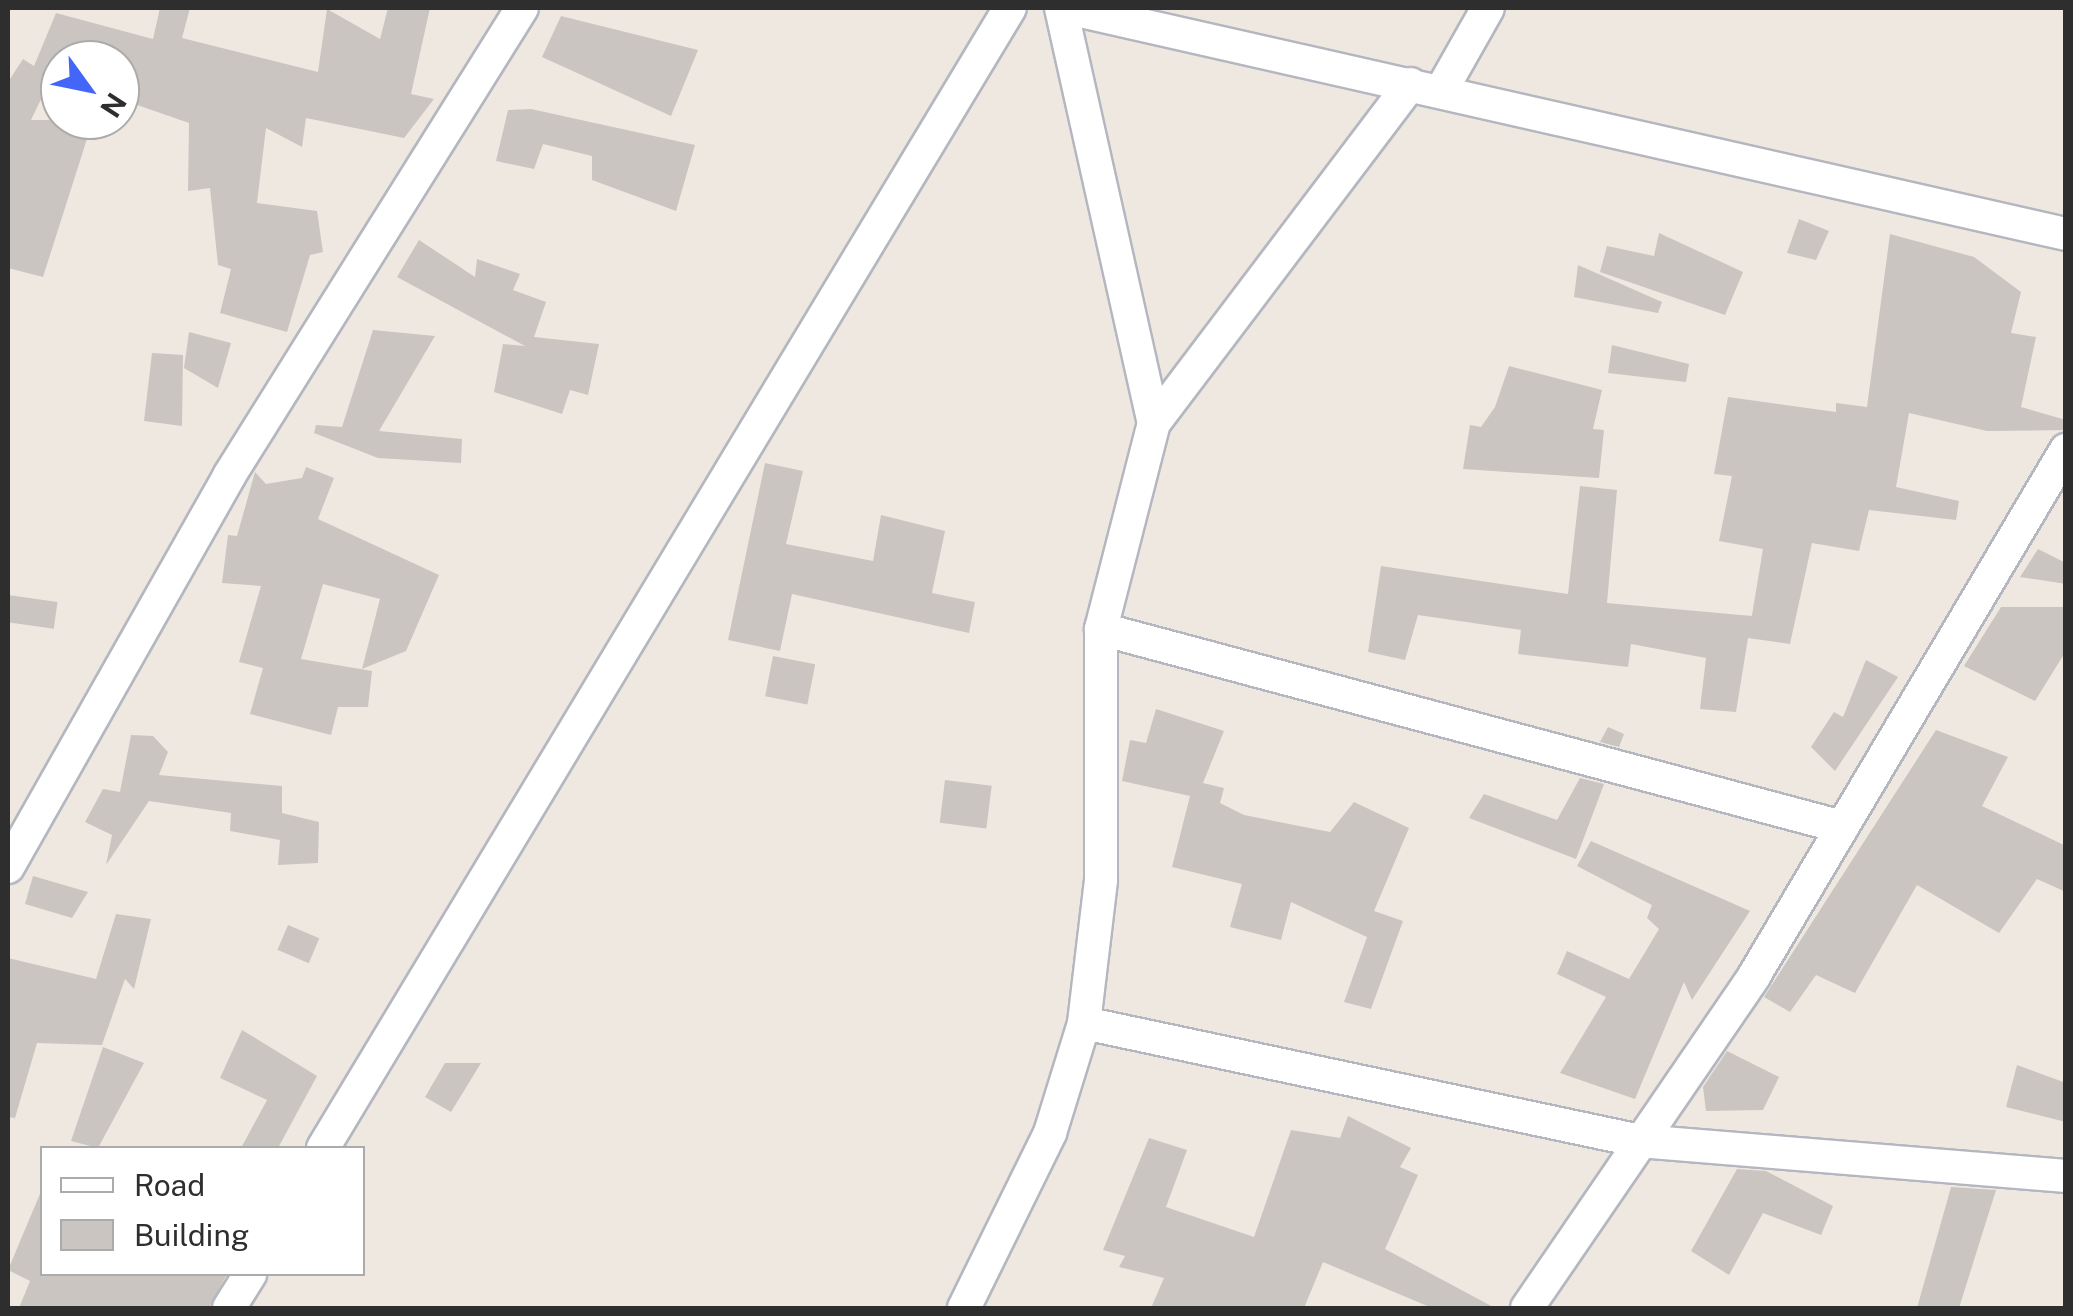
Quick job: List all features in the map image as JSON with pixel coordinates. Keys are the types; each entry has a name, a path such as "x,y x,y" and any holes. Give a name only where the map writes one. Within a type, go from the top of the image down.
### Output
{"street":[{"path":"8,867 20,820 229,476 522,8"},
{"path":"323,1146 1010,8"},
{"path":"1154,423 1064,8 2066,234"},
{"path":"964,1308 1050,1132 1084,1023 1101,880 1101,629 1154,423 1488,8"},
{"path":"1527,1308 1640,1141 1842,827 2066,450"},
{"path":"1101,629 1842,827"},
{"path":"1084,1023 1640,1141 2066,1176"},
{"path":"229,1308 249,1276"}],"building":[{"path":"160,8 190,8 182,38 318,72 327,9 380,39 388,8 430,8 411,94 434,99 404,138 306,118 302,147 266,128 257,203 317,211 323,252 310,255 287,332 220,313 231,269 218,265 210,188 188,191 189,123 140,106 140,40 45,40 56,13 153,39"},
{"path":"561,16 698,50 671,116 542,57"},
{"path":"40,52 40,101 31,120 40,120 40,140 87,140 43,277 8,268 8,82 23,59 34,66"},
{"path":"531,109 695,145 676,211 592,180 592,156 543,144 534,169 496,161 508,110"},
{"path":"1799,219 1829,231 1816,260 1787,253"},
{"path":"1659,233 1743,272 1725,315 1600,272 1607,246 1654,256"},
{"path":"1890,234 1974,257 2021,292 2011,333 2036,337 2021,407 2066,420 2066,430 1987,431 1909,413 1896,487 1959,501 1956,520 1869,510 1859,551 1812,543 1790,644 1748,638 1736,712 1700,709 1706,658 1631,644 1628,667 1518,654 1521,630 1418,615 1405,660 1368,652 1381,566 1568,594 1580,486 1617,490 1607,603 1752,616 1763,549 1719,541 1732,476 1714,474 1728,397 1836,412 1836,403 1867,407"},
{"path":"419,240 475,277 477,259 520,274 513,290 546,302 534,337 599,344 588,395 570,390 562,414 494,392 503,344 525,346 397,277"},
{"path":"1578,265 1662,302 1658,313 1574,297"},
{"path":"373,330 435,336 379,431 462,439 461,463 378,458 314,433 316,425 342,427"},
{"path":"189,332 231,343 218,388 184,368"},
{"path":"1612,345 1689,364 1686,382 1608,373"},
{"path":"152,353 183,355 182,426 144,421"},
{"path":"1509,366 1602,390 1593,429 1604,430 1599,478 1463,469 1470,425 1481,427 1495,407"},
{"path":"765,463 803,471 786,544 873,561 881,515 945,531 932,593 975,602 969,633 792,594 780,651 728,640"},
{"path":"306,467 334,478 318,519 439,575 406,651 362,669 380,599 323,584 301,659 372,671 368,707 338,707 331,735 250,714 263,668 239,662 261,586 222,583 228,535 237,536 255,472 266,484 302,478"},
{"path":"2038,549 2066,563 2066,584 2020,577"},
{"path":"8,595 58,602 54,629 8,622"},
{"path":"2001,607 2066,607 2066,651 2035,701 1964,666"},
{"path":"773,656 815,664 807,704 765,696"},
{"path":"1866,660 1898,677 1835,771 1811,747 1834,712 1843,717"},
{"path":"1156,709 1224,731 1203,783 1224,788 1220,803 1244,815 1330,832 1354,802 1409,828 1374,911 1403,921 1371,1009 1344,1002 1367,937 1291,902 1281,940 1230,927 1242,884 1172,867 1190,796 1122,781 1130,740 1146,743"},
{"path":"1608,727 1624,734 1619,747 1600,742"},
{"path":"1936,730 2008,757 1982,806 2066,846 2066,892 2037,879 1999,933 1917,885 1855,993 1816,975 1790,1012 1764,997"},
{"path":"131,735 153,736 168,752 159,775 282,786 282,813 319,822 318,863 278,865 280,840 230,831 231,813 149,801 106,865 112,835 85,822 103,789 120,792"},
{"path":"1580,778 1604,784 1576,859 1469,818 1484,794 1557,820"},
{"path":"945,780 992,786 986,828 940,823"},
{"path":"1591,841 1750,911 1692,1000 1684,982 1635,1099 1560,1073 1606,997 1557,974 1567,951 1629,979 1659,929 1647,918 1652,905 1577,866"},
{"path":"33,876 88,892 72,918 25,904"},
{"path":"116,914 151,919 134,989 125,979 102,1045 37,1043 15,1118 8,1117 8,958 96,979"},
{"path":"288,925 319,938 309,963 277,950"},
{"path":"242,1030 317,1076 279,1146 242,1146 267,1100 220,1078"},
{"path":"103,1047 144,1063 99,1146 71,1141"},
{"path":"1727,1051 1779,1077 1763,1110 1706,1111 1703,1087"},
{"path":"445,1063 481,1063 451,1112 425,1097"},
{"path":"2017,1065 2066,1083 2066,1122 2006,1107"},
{"path":"1348,1116 1411,1148 1400,1167 1418,1175 1385,1249 1495,1308 1432,1308 1323,1262 1304,1308 1151,1308 1164,1278 1119,1267 1125,1256 1103,1250 1149,1138 1187,1150 1166,1207 1254,1237 1291,1130 1340,1138"},
{"path":"1737,1169 1766,1171 1833,1206 1821,1235 1763,1213 1729,1275 1691,1251"},
{"path":"1951,1187 1996,1190 1959,1308 1917,1308"},
{"path":"40,1194 40,1276 226,1276 209,1308 19,1308 30,1281 8,1270"}]}
